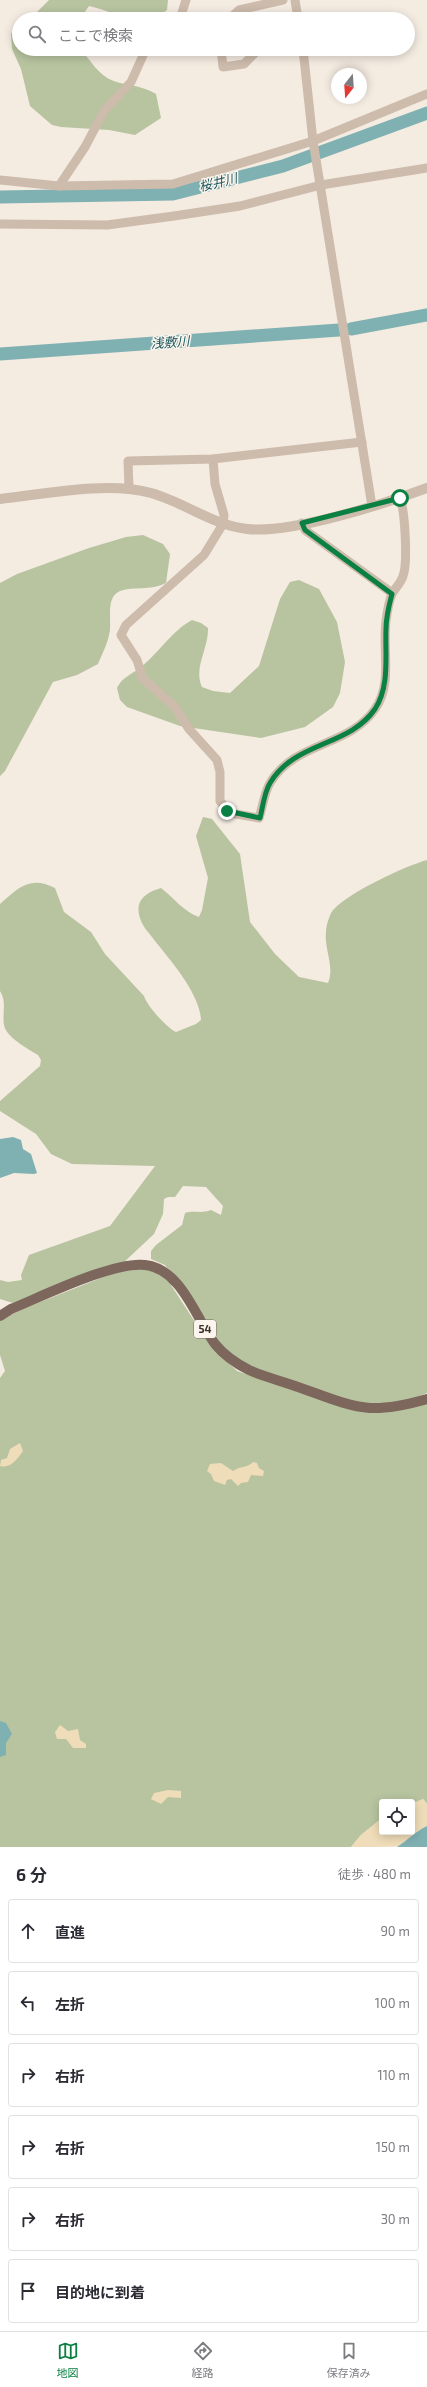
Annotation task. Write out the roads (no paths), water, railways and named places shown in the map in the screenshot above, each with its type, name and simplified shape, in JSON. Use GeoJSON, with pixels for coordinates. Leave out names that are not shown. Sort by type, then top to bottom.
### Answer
{"type":"FeatureCollection","features":[{"type":"Feature","properties":{"kind":"main road","name":"54"},"geometry":{"type":"LineString","coordinates":[[0,1316],[11,1309],[107,1270],[130,1264],[147,1265],[161,1270],[174,1281],[216,1345],[234,1361],[250,1370],[327,1398],[368,1408],[386,1408],[427,1399]]}},
{"type":"Feature","properties":{"kind":"street"},"geometry":{"type":"LineString","coordinates":[[182,12],[186,0]]}},
{"type":"Feature","properties":{"kind":"street"},"geometry":{"type":"LineString","coordinates":[[237,12],[239,10],[283,0]]}},
{"type":"Feature","properties":{"kind":"street"},"geometry":{"type":"LineString","coordinates":[[295,0],[297,12]]}},
{"type":"Feature","properties":{"kind":"street"},"geometry":{"type":"LineString","coordinates":[[59,186],[85,146],[104,111],[131,82],[143,56]]}},
{"type":"Feature","properties":{"kind":"street"},"geometry":{"type":"LineString","coordinates":[[222,56],[223,66],[244,64],[252,56]]}},
{"type":"Feature","properties":{"kind":"street"},"geometry":{"type":"LineString","coordinates":[[304,56],[313,141],[372,506]]}},
{"type":"Feature","properties":{"kind":"street"},"geometry":{"type":"LineString","coordinates":[[0,180],[59,186],[173,184],[313,141],[427,94]]}},
{"type":"Feature","properties":{"kind":"street"},"geometry":{"type":"LineString","coordinates":[[0,224],[107,225],[240,206],[321,185],[427,168]]}},
{"type":"Feature","properties":{"kind":"street"},"geometry":{"type":"LineString","coordinates":[[129,488],[128,461],[213,459],[362,442]]}},
{"type":"Feature","properties":{"kind":"street"},"geometry":{"type":"LineString","coordinates":[[213,459],[215,484],[224,515],[223,524],[204,555],[126,625],[121,635],[137,660],[143,679],[180,712],[189,729],[217,760],[220,772],[220,801],[230,813],[260,818],[270,784],[280,769],[304,751],[330,742],[354,728],[375,710],[385,689],[386,620],[392,594],[403,576],[404,571],[404,512],[400,498]]}},
{"type":"Feature","properties":{"kind":"street"},"geometry":{"type":"LineString","coordinates":[[0,499],[129,488],[173,501],[223,524],[248,529],[276,528],[302,523],[372,506],[427,488]]}},
{"type":"Feature","properties":{"kind":"street"},"geometry":{"type":"LineString","coordinates":[[302,523],[305,530],[392,594]]}},
{"type":"Feature","properties":{"kind":"water"},"geometry":{"type":"Polygon","coordinates":[[[13,1137],[21,1140],[23,1149],[31,1154],[37,1173],[14,1173],[0,1178],[0,1139],[13,1137]]]}},
{"type":"Feature","properties":{"kind":"water"},"geometry":{"type":"Polygon","coordinates":[[[0,1721],[6,1723],[12,1734],[6,1743],[6,1755],[0,1757],[0,1721]]]}},
{"type":"Feature","properties":{"kind":"water"},"geometry":{"type":"Polygon","coordinates":[[[427,1826],[427,1847],[397,1847],[413,1835],[415,1835],[419,1830],[427,1826]]]}},
{"type":"Feature","properties":{"kind":"waterway","name":"桜井川"},"geometry":{"type":"LineString","coordinates":[[0,197],[173,194],[283,166],[427,113]]}},
{"type":"Feature","properties":{"kind":"waterway","name":"浅敷川"},"geometry":{"type":"LineString","coordinates":[[351,329],[427,315]]}},
{"type":"Feature","properties":{"kind":"waterway","name":"浅敷川"},"geometry":{"type":"LineString","coordinates":[[0,354],[339,330]]}}]}
